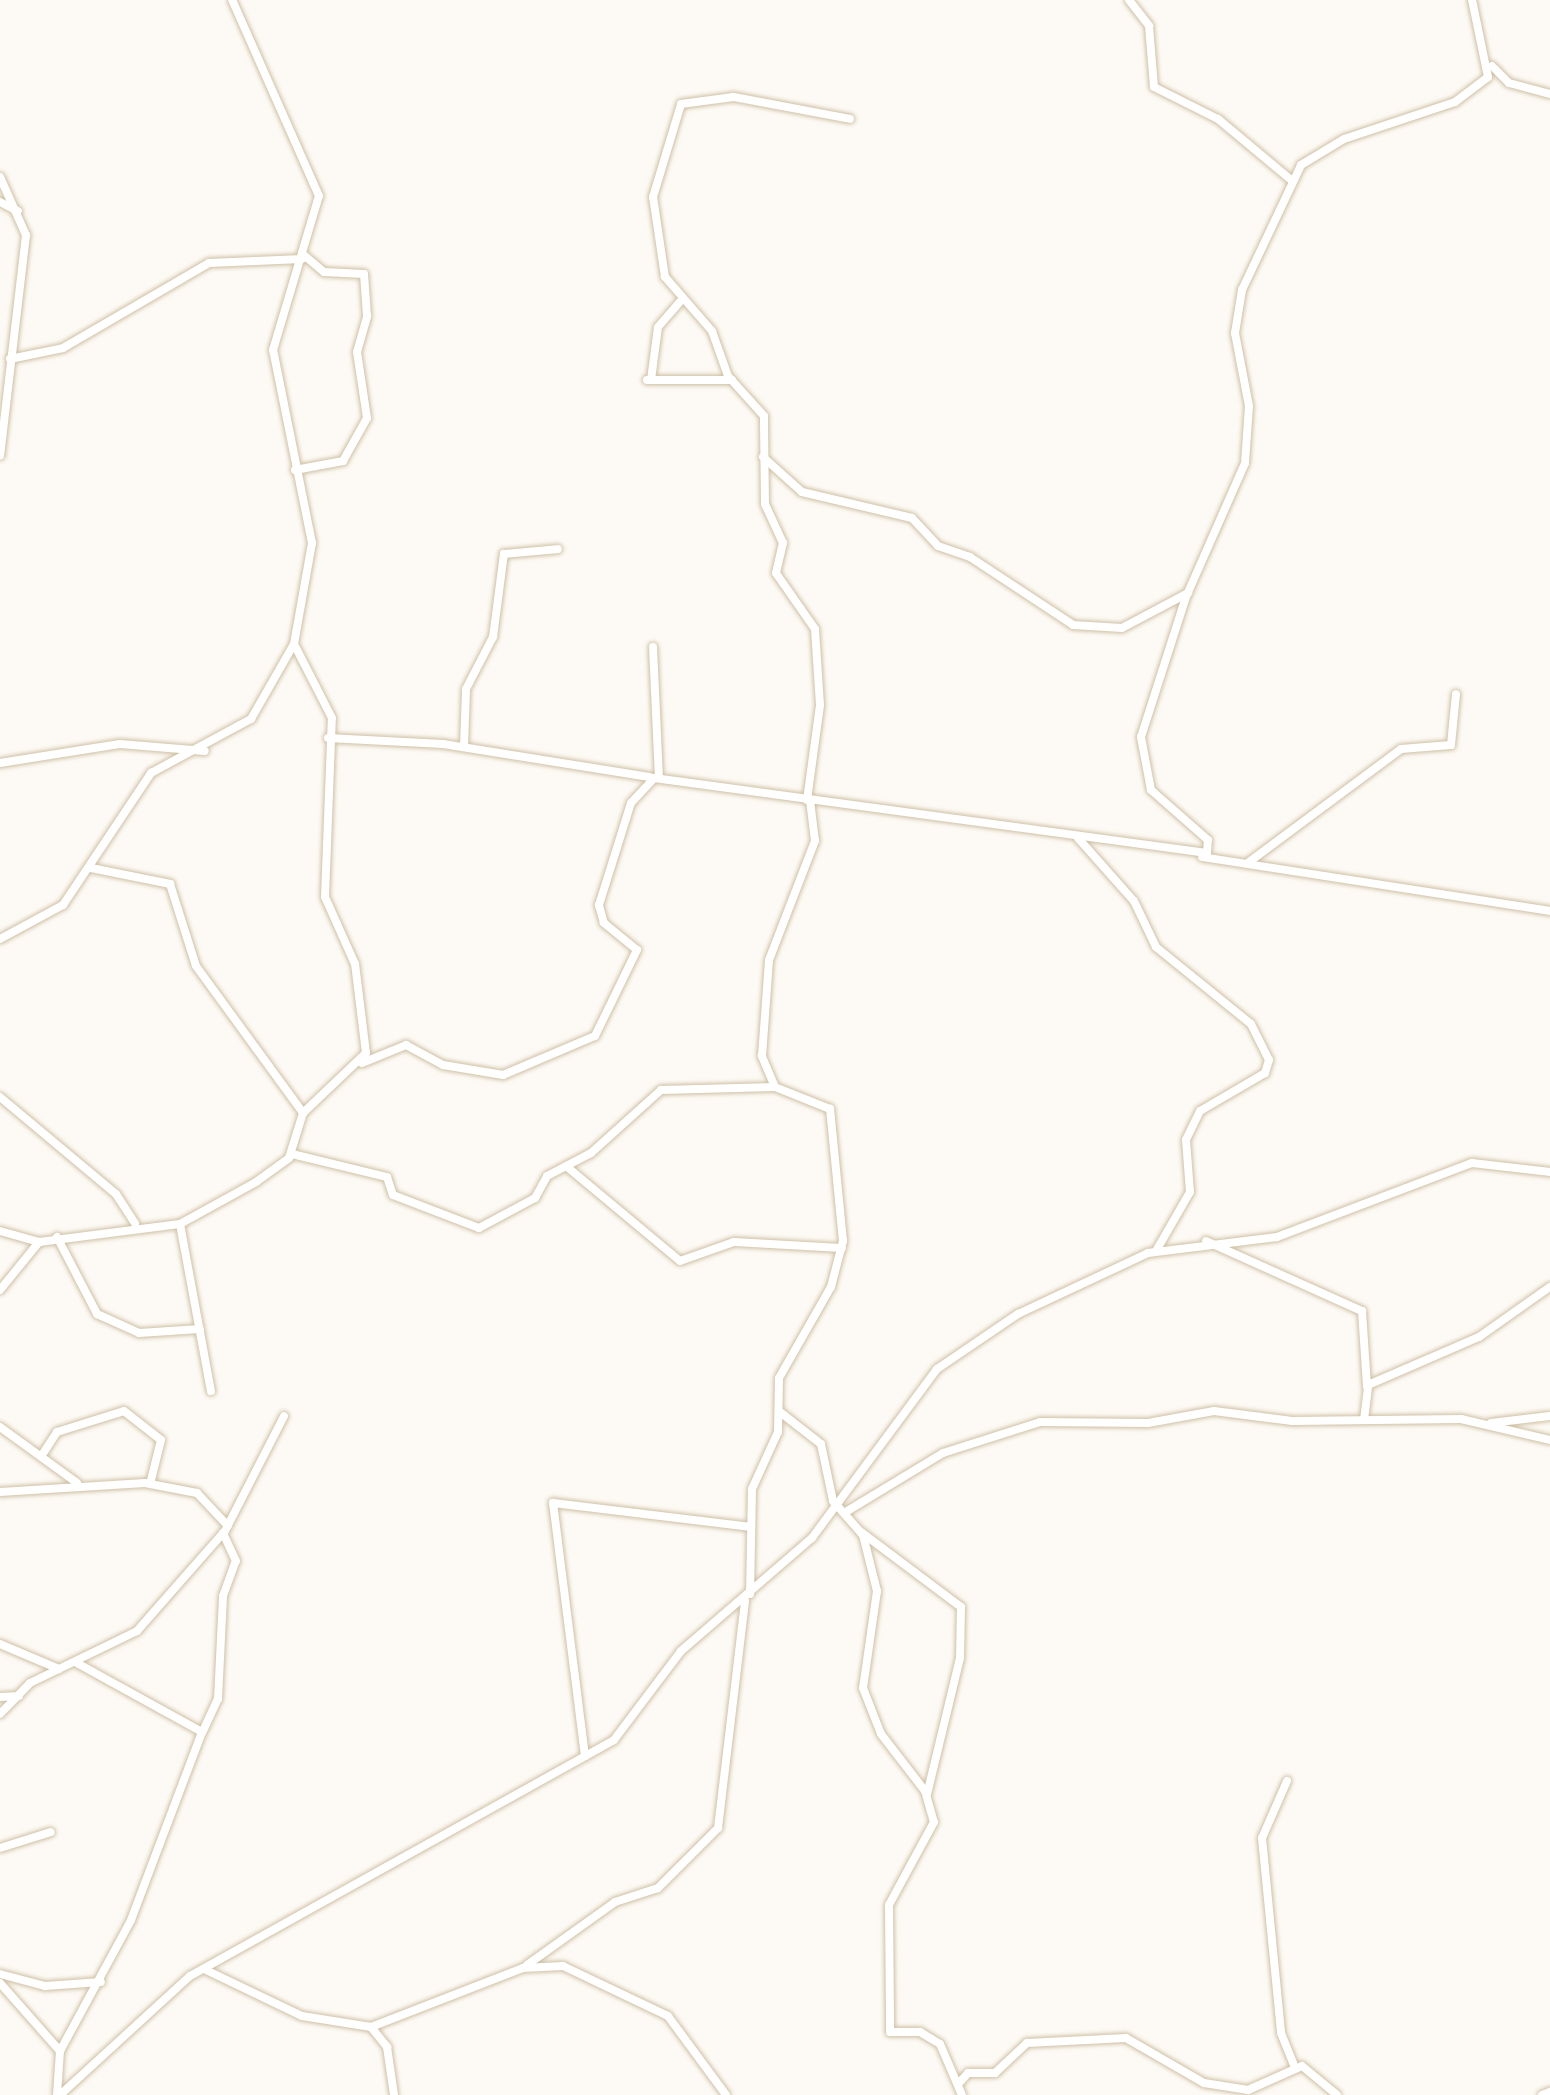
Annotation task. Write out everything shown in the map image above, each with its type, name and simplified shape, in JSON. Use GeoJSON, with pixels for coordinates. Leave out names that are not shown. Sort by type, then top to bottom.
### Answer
{"type":"FeatureCollection","features":[{"type":"Feature","properties":{"kind":"street"},"geometry":{"type":"LineString","coordinates":[[0,939],[57,910],[91,868],[151,773],[205,751],[257,712],[294,644],[312,550],[273,350],[319,206],[314,172],[232,0]]}},
{"type":"Feature","properties":{"kind":"street"},"geometry":{"type":"LineString","coordinates":[[1128,0],[1148,26],[1154,87],[1218,118],[1290,178]]}},
{"type":"Feature","properties":{"kind":"street"},"geometry":{"type":"LineString","coordinates":[[1472,0],[1492,66],[1509,82],[1550,94]]}},
{"type":"Feature","properties":{"kind":"street"},"geometry":{"type":"LineString","coordinates":[[1197,856],[1208,840],[1156,797],[1140,751],[1188,593],[1242,475],[1249,419],[1236,313],[1290,178],[1344,139],[1454,102],[1492,66]]}},
{"type":"Feature","properties":{"kind":"street"},"geometry":{"type":"LineString","coordinates":[[775,1087],[762,1056],[766,970],[815,841],[808,800],[820,704],[815,628],[776,573],[782,543],[766,511],[763,413],[732,380],[715,335],[662,272],[653,208],[674,109],[734,96],[850,120]]}},
{"type":"Feature","properties":{"kind":"street"},"geometry":{"type":"LineString","coordinates":[[0,177],[19,212],[26,237],[0,455]]}},
{"type":"Feature","properties":{"kind":"street"},"geometry":{"type":"LineString","coordinates":[[0,202],[19,212]]}},
{"type":"Feature","properties":{"kind":"street"},"geometry":{"type":"LineString","coordinates":[[10,359],[63,348],[209,262],[303,257],[324,272],[364,275],[357,352],[366,418],[343,461],[295,470]]}},
{"type":"Feature","properties":{"kind":"street"},"geometry":{"type":"LineString","coordinates":[[682,299],[658,327],[648,380],[732,380]]}},
{"type":"Feature","properties":{"kind":"street"},"geometry":{"type":"LineString","coordinates":[[762,456],[802,492],[912,518],[938,546],[970,557],[1073,625],[1124,627],[1188,593]]}},
{"type":"Feature","properties":{"kind":"street"},"geometry":{"type":"LineString","coordinates":[[464,747],[466,688],[494,638],[504,554],[558,548]]}},
{"type":"Feature","properties":{"kind":"street"},"geometry":{"type":"LineString","coordinates":[[294,644],[331,712],[328,738],[332,849],[324,891],[355,964],[362,1063]]}},
{"type":"Feature","properties":{"kind":"street"},"geometry":{"type":"LineString","coordinates":[[0,1290],[39,1242],[136,1224],[180,1224],[292,1154],[303,1113],[362,1063],[406,1044],[443,1064],[503,1076],[596,1036],[637,950],[604,924],[599,905],[631,803],[657,778],[653,647]]}},
{"type":"Feature","properties":{"kind":"street"},"geometry":{"type":"LineString","coordinates":[[1245,863],[1401,749],[1450,745],[1456,694]]}},
{"type":"Feature","properties":{"kind":"street"},"geometry":{"type":"LineString","coordinates":[[328,738],[464,747],[1550,910]]}},
{"type":"Feature","properties":{"kind":"street"},"geometry":{"type":"LineString","coordinates":[[0,764],[120,744],[205,751]]}},
{"type":"Feature","properties":{"kind":"street"},"geometry":{"type":"LineString","coordinates":[[1078,838],[1134,900],[1156,947],[1251,1024],[1269,1060],[1265,1073],[1210,1100],[1196,1118],[1186,1140],[1190,1192],[1156,1251]]}},
{"type":"Feature","properties":{"kind":"street"},"geometry":{"type":"LineString","coordinates":[[91,868],[170,884],[196,966],[303,1113]]}},
{"type":"Feature","properties":{"kind":"street"},"geometry":{"type":"LineString","coordinates":[[206,1970],[302,2016],[371,2027],[524,1968],[616,1902],[658,1888],[718,1828],[747,1599],[754,1480],[777,1436],[778,1378],[831,1287],[842,1248],[830,1109],[775,1087],[672,1086],[566,1166],[545,1177],[535,1198],[479,1228],[391,1194],[388,1177],[292,1154]]}},
{"type":"Feature","properties":{"kind":"street"},"geometry":{"type":"LineString","coordinates":[[0,1096],[116,1194],[136,1224]]}},
{"type":"Feature","properties":{"kind":"street"},"geometry":{"type":"LineString","coordinates":[[59,2095],[206,1970],[620,1734],[680,1652],[747,1599],[841,1510],[945,1361],[1030,1308],[1156,1251],[1206,1241],[1277,1236],[1472,1163],[1550,1172]]}},
{"type":"Feature","properties":{"kind":"street"},"geometry":{"type":"LineString","coordinates":[[566,1166],[680,1261],[734,1242],[842,1248]]}},
{"type":"Feature","properties":{"kind":"street"},"geometry":{"type":"LineString","coordinates":[[180,1224],[210,1392]]}},
{"type":"Feature","properties":{"kind":"street"},"geometry":{"type":"LineString","coordinates":[[0,1231],[39,1242]]}},
{"type":"Feature","properties":{"kind":"street"},"geometry":{"type":"LineString","coordinates":[[56,1236],[97,1314],[139,1334],[200,1328]]}},
{"type":"Feature","properties":{"kind":"street"},"geometry":{"type":"LineString","coordinates":[[1206,1241],[1362,1311],[1367,1388],[1364,1420]]}},
{"type":"Feature","properties":{"kind":"street"},"geometry":{"type":"LineString","coordinates":[[1367,1388],[1480,1337],[1550,1287]]}},
{"type":"Feature","properties":{"kind":"street"},"geometry":{"type":"LineString","coordinates":[[779,1409],[821,1444],[841,1510],[861,1532],[962,1609],[960,1658],[927,1794],[934,1831],[888,1910],[890,2032],[929,2036],[960,2082],[962,2095]]}},
{"type":"Feature","properties":{"kind":"street"},"geometry":{"type":"LineString","coordinates":[[44,1452],[57,1432],[124,1411],[161,1440],[150,1484]]}},
{"type":"Feature","properties":{"kind":"street"},"geometry":{"type":"LineString","coordinates":[[841,1510],[943,1452],[1040,1422],[1134,1424],[1214,1411],[1491,1423],[1550,1416]]}},
{"type":"Feature","properties":{"kind":"street"},"geometry":{"type":"LineString","coordinates":[[0,1714],[59,1668],[128,1639],[225,1529],[284,1416]]}},
{"type":"Feature","properties":{"kind":"street"},"geometry":{"type":"LineString","coordinates":[[1491,1423],[1518,1439],[1550,1440]]}},
{"type":"Feature","properties":{"kind":"street"},"geometry":{"type":"LineString","coordinates":[[0,1427],[44,1452],[77,1483]]}},
{"type":"Feature","properties":{"kind":"street"},"geometry":{"type":"LineString","coordinates":[[0,1492],[77,1483],[150,1484],[197,1494],[225,1529],[236,1561],[223,1596],[218,1699],[202,1733],[175,1820],[101,1982],[60,2051],[59,2095]]}},
{"type":"Feature","properties":{"kind":"street"},"geometry":{"type":"LineString","coordinates":[[585,1756],[553,1502],[750,1527]]}},
{"type":"Feature","properties":{"kind":"street"},"geometry":{"type":"LineString","coordinates":[[861,1532],[878,1592],[863,1688],[876,1726],[927,1794]]}},
{"type":"Feature","properties":{"kind":"street"},"geometry":{"type":"LineString","coordinates":[[0,1644],[59,1668]]}},
{"type":"Feature","properties":{"kind":"street"},"geometry":{"type":"LineString","coordinates":[[75,1662],[202,1733]]}},
{"type":"Feature","properties":{"kind":"street"},"geometry":{"type":"LineString","coordinates":[[0,1698],[19,1696]]}},
{"type":"Feature","properties":{"kind":"street"},"geometry":{"type":"LineString","coordinates":[[1287,1781],[1262,1838],[1282,2039],[1294,2068]]}},
{"type":"Feature","properties":{"kind":"street"},"geometry":{"type":"LineString","coordinates":[[0,1848],[51,1832]]}},
{"type":"Feature","properties":{"kind":"street"},"geometry":{"type":"LineString","coordinates":[[524,1968],[563,1966],[668,2016],[726,2095]]}},
{"type":"Feature","properties":{"kind":"street"},"geometry":{"type":"LineString","coordinates":[[0,1974],[50,1987],[101,1982]]}},
{"type":"Feature","properties":{"kind":"street"},"geometry":{"type":"LineString","coordinates":[[0,1984],[60,2051]]}},
{"type":"Feature","properties":{"kind":"street"},"geometry":{"type":"LineString","coordinates":[[371,2027],[386,2048],[394,2095]]}},
{"type":"Feature","properties":{"kind":"street"},"geometry":{"type":"LineString","coordinates":[[960,2082],[968,2073],[994,2074],[1027,2043],[1117,2038],[1143,2044],[1175,2073],[1235,2090],[1294,2068],[1313,2070],[1337,2095]]}},
{"type":"Feature","properties":{"kind":"street"},"geometry":{"type":"LineString","coordinates":[[1542,2095],[1550,2092]]}}]}
